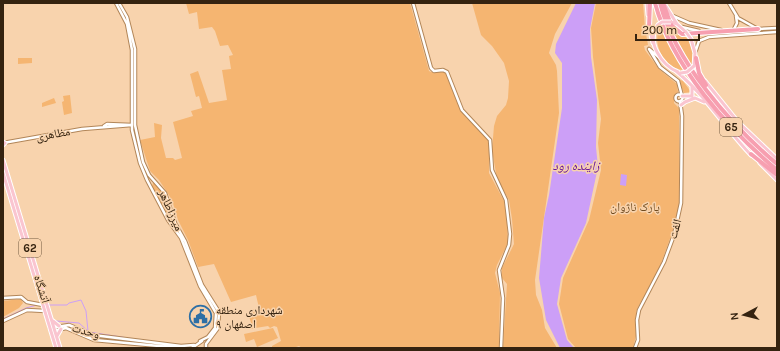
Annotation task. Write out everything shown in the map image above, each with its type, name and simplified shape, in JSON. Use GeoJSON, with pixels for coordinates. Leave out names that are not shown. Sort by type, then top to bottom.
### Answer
{"type":"FeatureCollection","features":[{"type":"Feature","properties":{"kind":"highway"},"geometry":{"type":"LineString","coordinates":[[649,27],[650,3]]}},
{"type":"Feature","properties":{"kind":"highway","name":"65"},"geometry":{"type":"LineString","coordinates":[[655,3],[676,54],[697,84],[741,138],[777,170]]}},
{"type":"Feature","properties":{"kind":"highway","name":"65"},"geometry":{"type":"LineString","coordinates":[[660,3],[662,20],[688,65],[730,119],[777,164]]}},
{"type":"Feature","properties":{"kind":"highway"},"geometry":{"type":"LineString","coordinates":[[664,3],[671,25],[682,34],[758,29]]}},
{"type":"Feature","properties":{"kind":"highway"},"geometry":{"type":"LineString","coordinates":[[696,56],[699,73],[744,134]]}},
{"type":"Feature","properties":{"kind":"highway"},"geometry":{"type":"LineString","coordinates":[[751,154],[777,175]]}},
{"type":"Feature","properties":{"kind":"main road","name":"میرزاطاهر"},"geometry":{"type":"LineString","coordinates":[[118,3],[125,17],[135,55],[133,134],[140,163],[166,216],[181,238],[200,286],[216,313],[215,328],[208,337],[194,345]]}},
{"type":"Feature","properties":{"kind":"main road"},"geometry":{"type":"LineString","coordinates":[[413,3],[431,68],[434,71],[443,70],[447,72],[462,110],[490,140],[492,170],[506,200],[510,234],[509,245],[499,270],[503,298],[501,348]]}},
{"type":"Feature","properties":{"kind":"main road"},"geometry":{"type":"LineString","coordinates":[[647,3],[649,27],[656,49],[662,60]]}},
{"type":"Feature","properties":{"kind":"main road"},"geometry":{"type":"LineString","coordinates":[[664,3],[672,16],[691,39],[696,56]]}},
{"type":"Feature","properties":{"kind":"main road"},"geometry":{"type":"LineString","coordinates":[[729,3],[735,13],[742,20],[758,29]]}},
{"type":"Feature","properties":{"kind":"main road"},"geometry":{"type":"LineString","coordinates":[[734,30],[737,23],[735,13]]}},
{"type":"Feature","properties":{"kind":"main road"},"geometry":{"type":"LineString","coordinates":[[672,16],[689,23],[722,30]]}},
{"type":"Feature","properties":{"kind":"main road","name":"میرزاطاهر"},"geometry":{"type":"LineString","coordinates":[[125,17],[133,55],[132,120],[142,162],[147,173],[165,193],[175,223],[185,241],[202,285],[219,312],[218,328],[206,344]]}},
{"type":"Feature","properties":{"kind":"main road"},"geometry":{"type":"LineString","coordinates":[[737,23],[741,24],[742,20]]}},
{"type":"Feature","properties":{"kind":"main road"},"geometry":{"type":"LineString","coordinates":[[656,49],[653,37],[658,25],[662,22],[671,22],[697,31],[777,28]]}},
{"type":"Feature","properties":{"kind":"main road"},"geometry":{"type":"LineString","coordinates":[[676,72],[687,72],[694,66],[699,41],[709,36],[777,32]]}},
{"type":"Feature","properties":{"kind":"main road"},"geometry":{"type":"LineString","coordinates":[[681,103],[683,99],[678,82],[660,67],[649,49],[651,49],[691,86],[730,132],[777,180]]}},
{"type":"Feature","properties":{"kind":"main road"},"geometry":{"type":"LineString","coordinates":[[699,73],[738,122],[777,159]]}},
{"type":"Feature","properties":{"kind":"main road"},"geometry":{"type":"LineString","coordinates":[[681,103],[676,97],[679,95],[692,96],[693,93],[691,86]]}},
{"type":"Feature","properties":{"kind":"main road"},"geometry":{"type":"LineString","coordinates":[[681,103],[696,98],[706,103]]}},
{"type":"Feature","properties":{"kind":"main road","name":"الفت"},"geometry":{"type":"LineString","coordinates":[[635,348],[638,340],[637,320],[639,310],[664,262],[674,235],[681,203],[681,103]]}},
{"type":"Feature","properties":{"kind":"main road"},"geometry":{"type":"LineString","coordinates":[[132,120],[126,125],[133,134]]}},
{"type":"Feature","properties":{"kind":"main road","name":"مظاهری"},"geometry":{"type":"LineString","coordinates":[[4,143],[104,126],[134,125]]}},
{"type":"Feature","properties":{"kind":"main road","name":"آتشگاه"},"geometry":{"type":"LineString","coordinates":[[3,160],[60,348]]}},
{"type":"Feature","properties":{"kind":"main road","name":"آتشگاه"},"geometry":{"type":"LineString","coordinates":[[3,173],[56,348]]}},
{"type":"Feature","properties":{"kind":"main road"},"geometry":{"type":"LineString","coordinates":[[150,186],[154,180]]}},
{"type":"Feature","properties":{"kind":"main road"},"geometry":{"type":"LineString","coordinates":[[166,216],[173,214]]}},
{"type":"Feature","properties":{"kind":"main road"},"geometry":{"type":"LineString","coordinates":[[4,298],[21,297],[27,302],[43,305]]}},
{"type":"Feature","properties":{"kind":"main road"},"geometry":{"type":"LineString","coordinates":[[3,321],[27,310],[45,311]]}},
{"type":"Feature","properties":{"kind":"main road"},"geometry":{"type":"LineString","coordinates":[[52,320],[60,327],[57,336]]}},
{"type":"Feature","properties":{"kind":"main road","name":"وحدت"},"geometry":{"type":"LineString","coordinates":[[50,329],[73,326],[93,335],[181,346],[194,345]]}},
{"type":"Feature","properties":{"kind":"main road","name":"وحدت"},"geometry":{"type":"LineString","coordinates":[[60,327],[70,329],[91,340],[181,348]]}},
{"type":"Feature","properties":{"kind":"main road"},"geometry":{"type":"LineString","coordinates":[[113,337],[115,339],[113,342]]}},
{"type":"Feature","properties":{"kind":"main road"},"geometry":{"type":"LineString","coordinates":[[120,342],[119,339],[121,338]]}},
{"type":"Feature","properties":{"kind":"main road"},"geometry":{"type":"LineString","coordinates":[[200,341],[204,341],[206,348]]}},
{"type":"Feature","properties":{"kind":"green space"},"geometry":{"type":"Polygon","coordinates":[[[186,3],[410,3],[429,71],[446,73],[461,111],[489,140],[489,173],[504,201],[507,221],[508,243],[497,265],[495,273],[500,293],[499,348],[302,348],[299,346],[293,348],[272,348],[272,346],[281,341],[277,327],[274,326],[270,328],[268,326],[250,329],[249,327],[252,326],[248,313],[259,308],[256,295],[231,302],[214,264],[198,267],[188,240],[178,220],[172,200],[159,180],[150,171],[140,140],[155,137],[154,123],[162,125],[161,138],[166,158],[173,158],[175,160],[182,158],[173,122],[193,116],[191,111],[202,108],[199,96],[196,97],[190,74],[198,71],[209,103],[227,100],[222,70],[231,69],[229,56],[233,55],[228,45],[220,46],[215,31],[212,27],[199,29],[197,12],[189,14],[186,3]]]}},
{"type":"Feature","properties":{"kind":"green space"},"geometry":{"type":"Polygon","coordinates":[[[472,3],[572,3],[555,34],[549,53],[556,65],[557,71],[559,113],[535,280],[536,295],[542,310],[545,328],[557,348],[503,348],[507,284],[502,278],[502,268],[514,244],[509,200],[497,179],[492,150],[494,126],[497,116],[506,105],[509,81],[504,63],[492,46],[481,35],[472,3]]]}},
{"type":"Feature","properties":{"kind":"green space","name":"پارک ناژوان"},"geometry":{"type":"Polygon","coordinates":[[[596,3],[643,3],[648,45],[644,46],[645,50],[659,69],[677,84],[678,92],[674,99],[674,103],[679,108],[679,205],[675,225],[659,269],[637,309],[635,321],[636,336],[633,348],[576,348],[568,339],[559,304],[563,278],[589,220],[601,170],[598,143],[601,119],[591,28],[596,3]]]}},
{"type":"Feature","properties":{"kind":"green space"},"geometry":{"type":"Polygon","coordinates":[[[660,27],[684,70],[677,69],[671,65],[662,54],[657,41],[660,27]]]}},
{"type":"Feature","properties":{"kind":"green space"},"geometry":{"type":"Polygon","coordinates":[[[671,29],[687,38],[692,49],[692,66],[671,29]]]}},
{"type":"Feature","properties":{"kind":"green space"},"geometry":{"type":"Polygon","coordinates":[[[18,58],[32,58],[32,63],[18,64],[18,58]]]}},
{"type":"Feature","properties":{"kind":"green space"},"geometry":{"type":"Polygon","coordinates":[[[678,79],[683,81],[691,92],[684,93],[678,79]]]}},
{"type":"Feature","properties":{"kind":"green space"},"geometry":{"type":"Polygon","coordinates":[[[70,95],[72,113],[64,115],[62,102],[64,101],[63,96],[70,95]]]}},
{"type":"Feature","properties":{"kind":"green space"},"geometry":{"type":"Polygon","coordinates":[[[54,98],[56,103],[42,107],[42,103],[54,98]]]}},
{"type":"Feature","properties":{"kind":"green space"},"geometry":{"type":"Polygon","coordinates":[[[153,183],[158,186],[166,197],[170,214],[167,214],[152,186],[153,183]]]}},
{"type":"Feature","properties":{"kind":"green space"},"geometry":{"type":"Polygon","coordinates":[[[21,299],[23,303],[19,308],[3,317],[3,301],[21,299]]]}},
{"type":"Feature","properties":{"kind":"green space"},"geometry":{"type":"Polygon","coordinates":[[[273,328],[278,338],[257,347],[254,339],[246,342],[244,334],[273,328]]]}},
{"type":"Feature","properties":{"kind":"water","name":"زاینده رود"},"geometry":{"type":"Polygon","coordinates":[[[576,3],[595,3],[590,29],[591,57],[597,100],[596,147],[598,167],[586,223],[561,278],[557,304],[567,340],[574,348],[560,348],[546,320],[539,278],[544,218],[549,195],[562,108],[562,63],[555,53],[556,44],[576,3]]]}},
{"type":"Feature","properties":{"kind":"water"},"geometry":{"type":"Polygon","coordinates":[[[621,174],[627,175],[626,186],[620,185],[621,174]]]}},
{"type":"Feature","properties":{"kind":"waterway"},"geometry":{"type":"LineString","coordinates":[[48,305],[67,305],[69,303],[81,300],[86,311],[88,331]]}},
{"type":"Feature","properties":{"kind":"waterway"},"geometry":{"type":"LineString","coordinates":[[3,319],[26,308],[37,305]]}},
{"type":"Feature","properties":{"kind":"waterway"},"geometry":{"type":"LineString","coordinates":[[56,321],[79,323],[89,332],[147,341]]}},
{"type":"Feature","properties":{"kind":"place","name":"شهرداری منطقه ۹ اصفهان"},"geometry":{"type":"Point","coordinates":[201,317]}}]}
